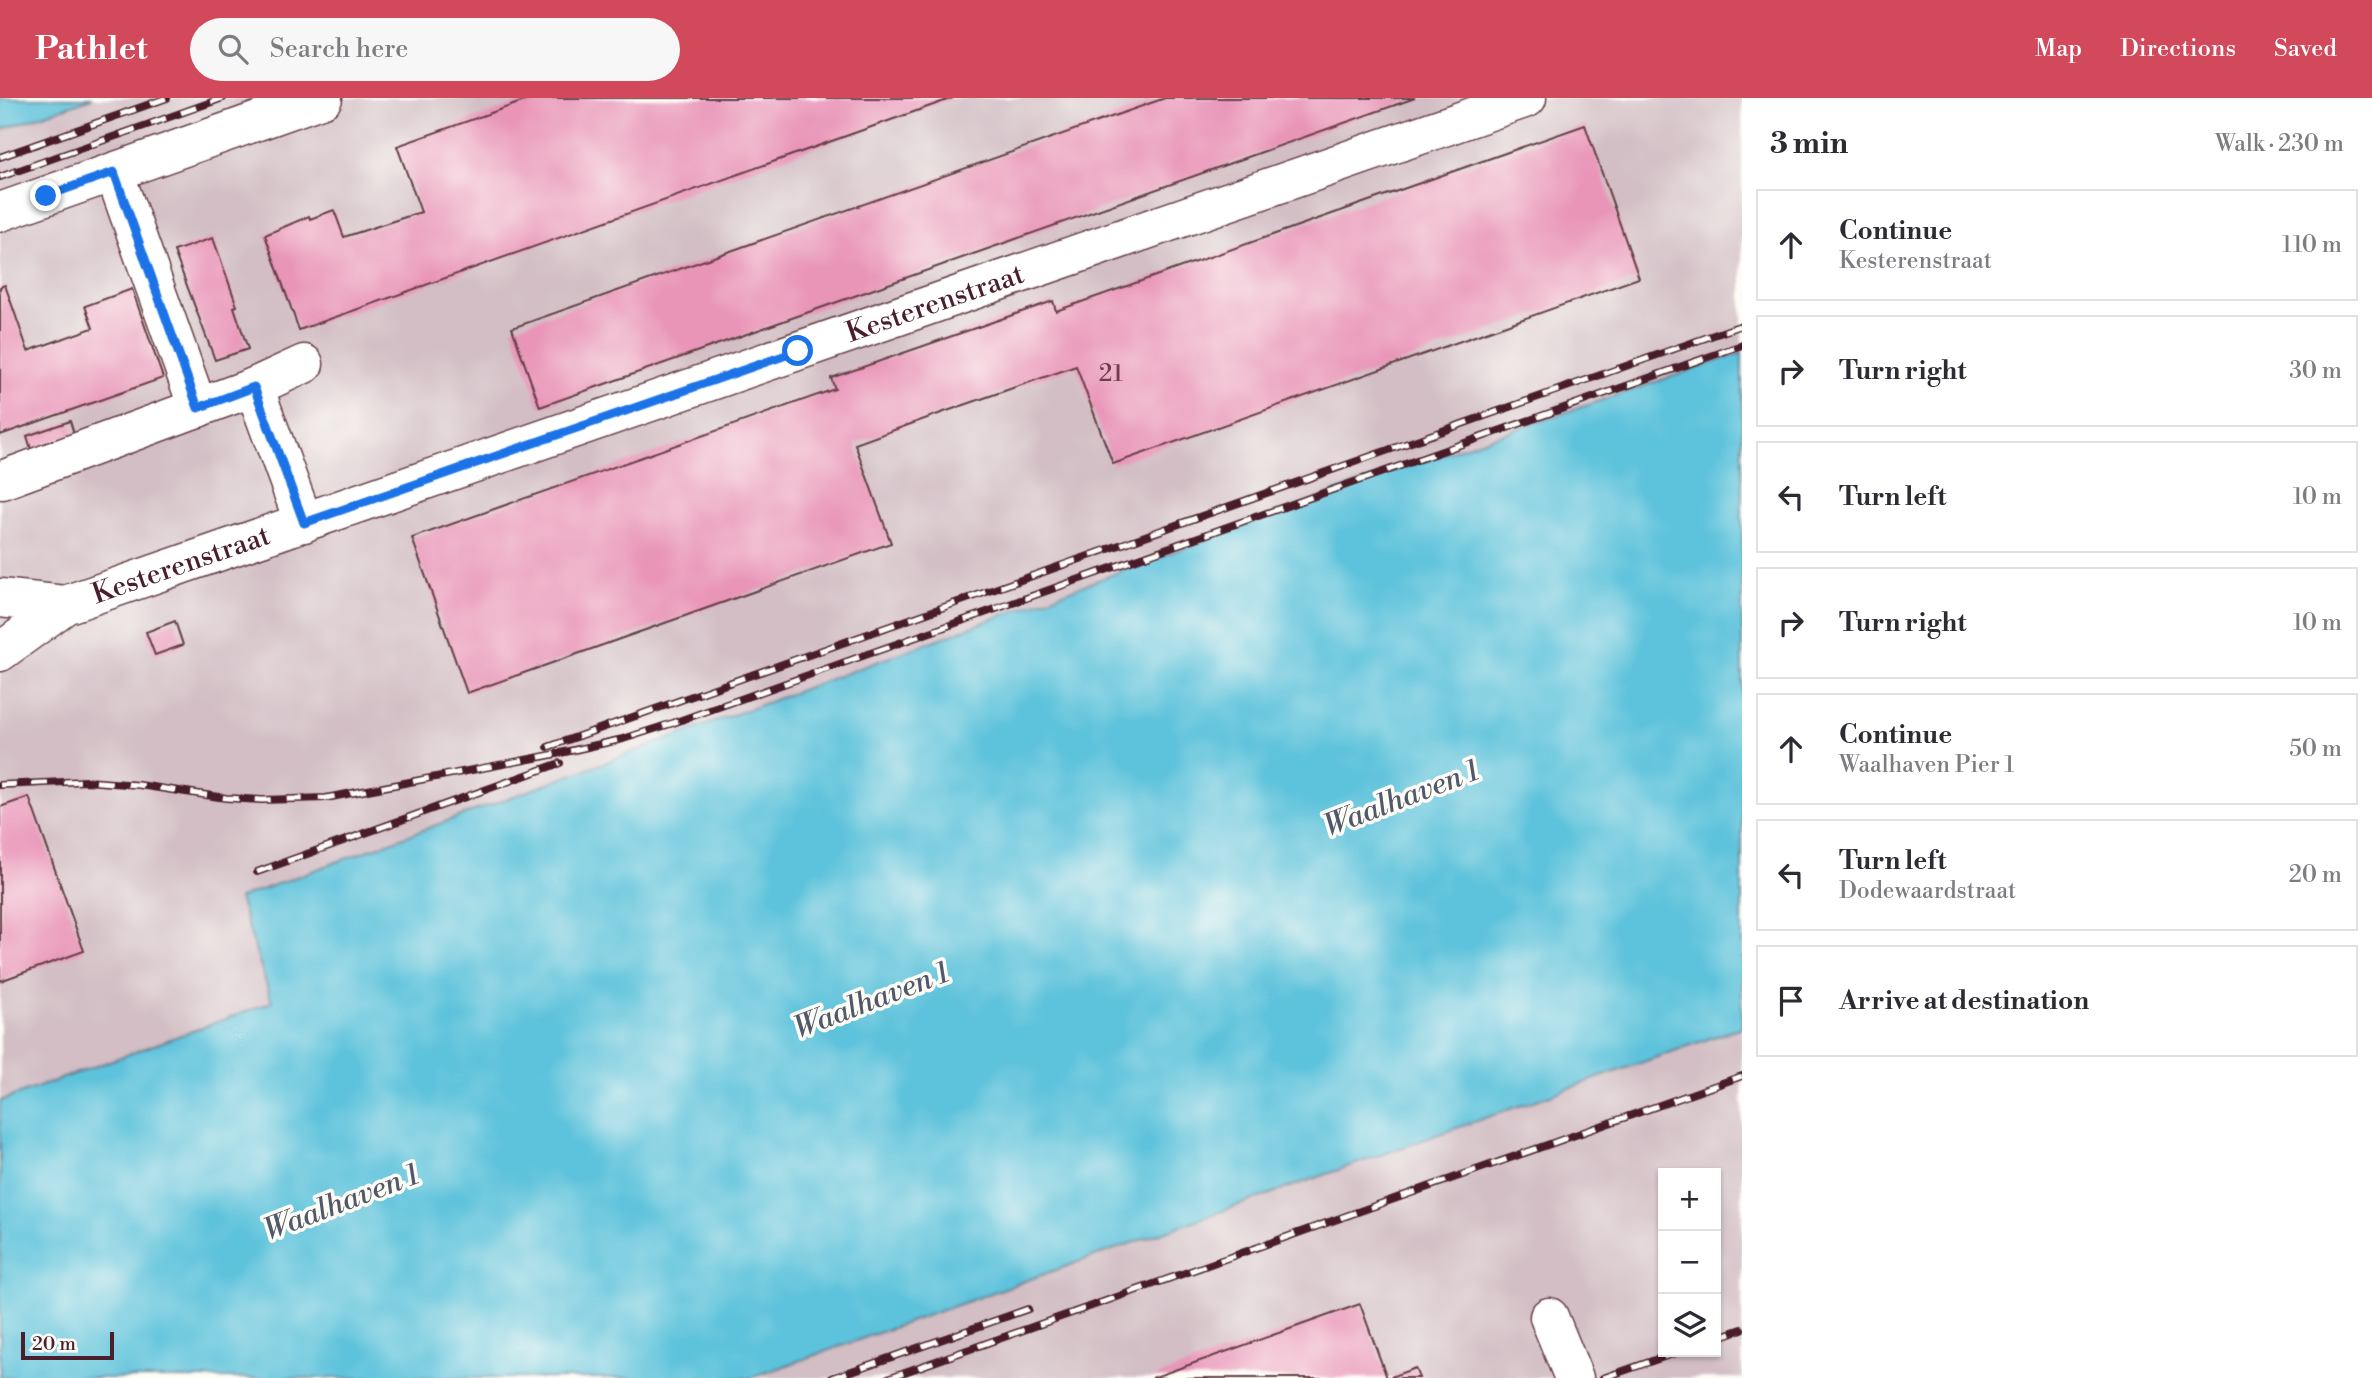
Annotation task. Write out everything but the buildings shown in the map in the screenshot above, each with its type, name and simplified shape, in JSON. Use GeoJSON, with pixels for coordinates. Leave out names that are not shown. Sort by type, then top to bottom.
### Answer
{"type":"FeatureCollection","features":[{"type":"Feature","properties":{"kind":"street"},"geometry":{"type":"LineString","coordinates":[[0,212],[323,98]]}},
{"type":"Feature","properties":{"kind":"street","name":"Kesterenstraat"},"geometry":{"type":"LineString","coordinates":[[0,652],[65,605],[1527,98]]}},
{"type":"Feature","properties":{"kind":"street"},"geometry":{"type":"LineString","coordinates":[[114,172],[198,408]]}},
{"type":"Feature","properties":{"kind":"street"},"geometry":{"type":"LineString","coordinates":[[2,480],[254,387],[304,364]]}},
{"type":"Feature","properties":{"kind":"street"},"geometry":{"type":"LineString","coordinates":[[254,387],[304,523]]}},
{"type":"Feature","properties":{"kind":"street","name":"Kesterenstraat"},"geometry":{"type":"LineString","coordinates":[[0,598],[65,605]]}},
{"type":"Feature","properties":{"kind":"street"},"geometry":{"type":"LineString","coordinates":[[1549,1317],[1574,1378]]}},
{"type":"Feature","properties":{"kind":"shaded area"},"geometry":{"type":"Polygon","coordinates":[[[0,98],[1742,98],[1742,416],[324,1025],[0,1144],[0,98]]]}},
{"type":"Feature","properties":{"kind":"shaded area"},"geometry":{"type":"Polygon","coordinates":[[[1742,995],[1742,1378],[655,1378],[1742,995]]]}},
{"type":"Feature","properties":{"kind":"water"},"geometry":{"type":"Polygon","coordinates":[[[0,98],[92,98],[0,130],[0,98]]]}},
{"type":"Feature","properties":{"kind":"water","name":"Waalhaven 1"},"geometry":{"type":"Polygon","coordinates":[[[1742,353],[1742,1027],[751,1378],[0,1378],[0,1101],[272,1002],[239,898],[1392,471],[1742,353]]]}},
{"type":"Feature","properties":{"kind":"railway"},"geometry":{"type":"LineString","coordinates":[[0,157],[167,98]]}},
{"type":"Feature","properties":{"kind":"railway"},"geometry":{"type":"LineString","coordinates":[[0,177],[223,98]]}},
{"type":"Feature","properties":{"kind":"railway"},"geometry":{"type":"LineString","coordinates":[[548,747],[1742,325]]}},
{"type":"Feature","properties":{"kind":"railway"},"geometry":{"type":"LineString","coordinates":[[0,785],[86,781],[139,785],[226,798],[326,798],[623,739],[1742,345]]}},
{"type":"Feature","properties":{"kind":"railway"},"geometry":{"type":"LineString","coordinates":[[257,872],[560,763]]}},
{"type":"Feature","properties":{"kind":"railway"},"geometry":{"type":"LineString","coordinates":[[888,1378],[1742,1076]]}},
{"type":"Feature","properties":{"kind":"railway"},"geometry":{"type":"LineString","coordinates":[[832,1378],[1028,1309]]}},
{"type":"Feature","properties":{"kind":"railway"},"geometry":{"type":"LineString","coordinates":[[1721,1336],[1742,1329]]}},
{"type":"Feature","properties":{"kind":"railway"},"geometry":{"type":"LineString","coordinates":[[1603,1378],[1664,1357]]}},
{"type":"Feature","properties":{"kind":"route"},"geometry":{"type":"LineString","coordinates":[[46,196],[114,172],[198,408],[254,387],[304,523],[798,351]]}}]}
